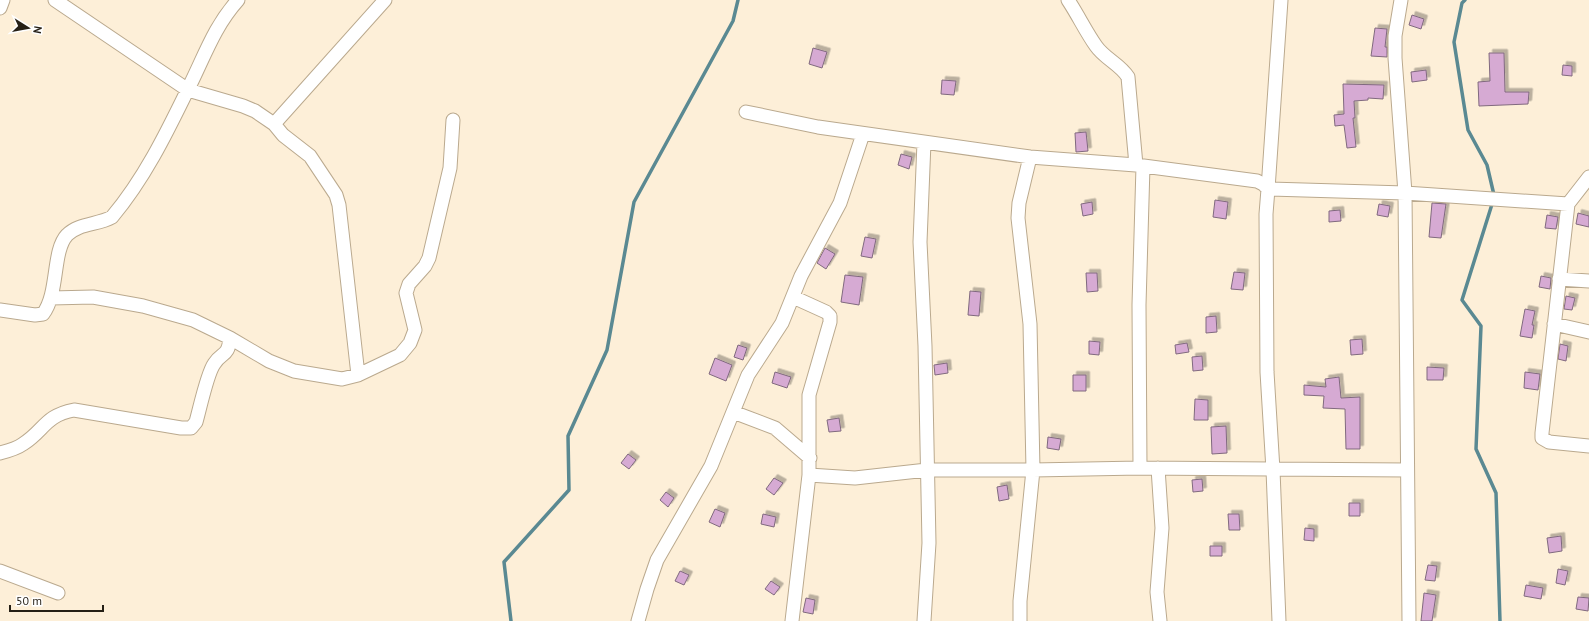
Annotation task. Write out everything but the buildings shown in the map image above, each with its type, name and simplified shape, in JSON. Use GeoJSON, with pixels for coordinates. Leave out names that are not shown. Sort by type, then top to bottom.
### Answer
{"type":"FeatureCollection","features":[{"type":"Feature","properties":{"kind":"street"},"geometry":{"type":"LineString","coordinates":[[0,8],[3,0]]}},
{"type":"Feature","properties":{"kind":"street"},"geometry":{"type":"LineString","coordinates":[[0,310],[35,315],[43,314],[51,298],[61,245],[67,236],[80,227],[106,220],[119,208],[143,176],[188,90],[212,35],[224,16],[238,0]]}},
{"type":"Feature","properties":{"kind":"street"},"geometry":{"type":"LineString","coordinates":[[274,124],[385,0]]}},
{"type":"Feature","properties":{"kind":"street"},"geometry":{"type":"LineString","coordinates":[[1068,0],[1096,46],[1104,55],[1124,70],[1128,77],[1139,165],[1140,468]]}},
{"type":"Feature","properties":{"kind":"street"},"geometry":{"type":"LineString","coordinates":[[1279,621],[1273,470],[1267,372],[1266,214],[1280,0]]}},
{"type":"Feature","properties":{"kind":"street"},"geometry":{"type":"LineString","coordinates":[[1401,0],[1395,36],[1395,58],[1405,193],[1407,470],[1410,571],[1409,621]]}},
{"type":"Feature","properties":{"kind":"street"},"geometry":{"type":"LineString","coordinates":[[62,2],[188,90],[256,111],[274,124],[283,135],[310,156],[336,195],[339,205],[358,375]]}},
{"type":"Feature","properties":{"kind":"street"},"geometry":{"type":"LineString","coordinates":[[746,112],[818,127],[1030,157],[1139,165],[1257,181],[1268,189],[1405,193],[1568,204]]}},
{"type":"Feature","properties":{"kind":"street"},"geometry":{"type":"LineString","coordinates":[[51,298],[93,297],[143,306],[193,320],[230,338],[269,361],[294,371],[342,379],[358,375],[400,354],[410,343],[415,330],[406,294],[409,284],[425,266],[429,258],[450,168],[452,120]]}},
{"type":"Feature","properties":{"kind":"street"},"geometry":{"type":"LineString","coordinates":[[638,621],[647,588],[658,560],[710,466],[748,375],[782,323],[801,276],[840,203],[863,134]]}},
{"type":"Feature","properties":{"kind":"street"},"geometry":{"type":"LineString","coordinates":[[924,142],[920,242],[925,338],[929,543],[924,621]]}},
{"type":"Feature","properties":{"kind":"street"},"geometry":{"type":"LineString","coordinates":[[1020,621],[1020,601],[1033,470],[1030,324],[1018,218],[1019,203],[1030,157]]}},
{"type":"Feature","properties":{"kind":"street"},"geometry":{"type":"LineString","coordinates":[[1589,176],[1568,204],[1542,438],[1549,442],[1589,446]]}},
{"type":"Feature","properties":{"kind":"street"},"geometry":{"type":"LineString","coordinates":[[1559,280],[1589,281]]}},
{"type":"Feature","properties":{"kind":"street"},"geometry":{"type":"LineString","coordinates":[[792,621],[809,475],[810,396],[830,322],[830,316],[826,312],[793,297]]}},
{"type":"Feature","properties":{"kind":"street"},"geometry":{"type":"LineString","coordinates":[[1554,324],[1589,332]]}},
{"type":"Feature","properties":{"kind":"street"},"geometry":{"type":"LineString","coordinates":[[0,453],[24,444],[47,421],[60,413],[74,410],[181,428],[191,428],[196,422],[213,364],[226,353],[229,348],[230,338]]}},
{"type":"Feature","properties":{"kind":"street"},"geometry":{"type":"LineString","coordinates":[[732,412],[774,428],[810,458]]}},
{"type":"Feature","properties":{"kind":"street"},"geometry":{"type":"LineString","coordinates":[[809,475],[855,478],[927,470],[1140,468],[1407,470]]}},
{"type":"Feature","properties":{"kind":"street"},"geometry":{"type":"LineString","coordinates":[[1158,468],[1162,528],[1157,592],[1160,621]]}},
{"type":"Feature","properties":{"kind":"street"},"geometry":{"type":"LineString","coordinates":[[0,571],[58,594]]}},
{"type":"Feature","properties":{"kind":"waterway"},"geometry":{"type":"LineString","coordinates":[[511,621],[504,562],[569,490],[568,436],[607,350],[634,202],[733,21],[738,0]]}},
{"type":"Feature","properties":{"kind":"waterway"},"geometry":{"type":"LineString","coordinates":[[1465,0],[1462,3],[1454,42],[1468,130],[1487,165],[1494,195]]}},
{"type":"Feature","properties":{"kind":"waterway"},"geometry":{"type":"LineString","coordinates":[[1493,201],[1462,300],[1481,326],[1476,449],[1496,493],[1500,621]]}}]}
